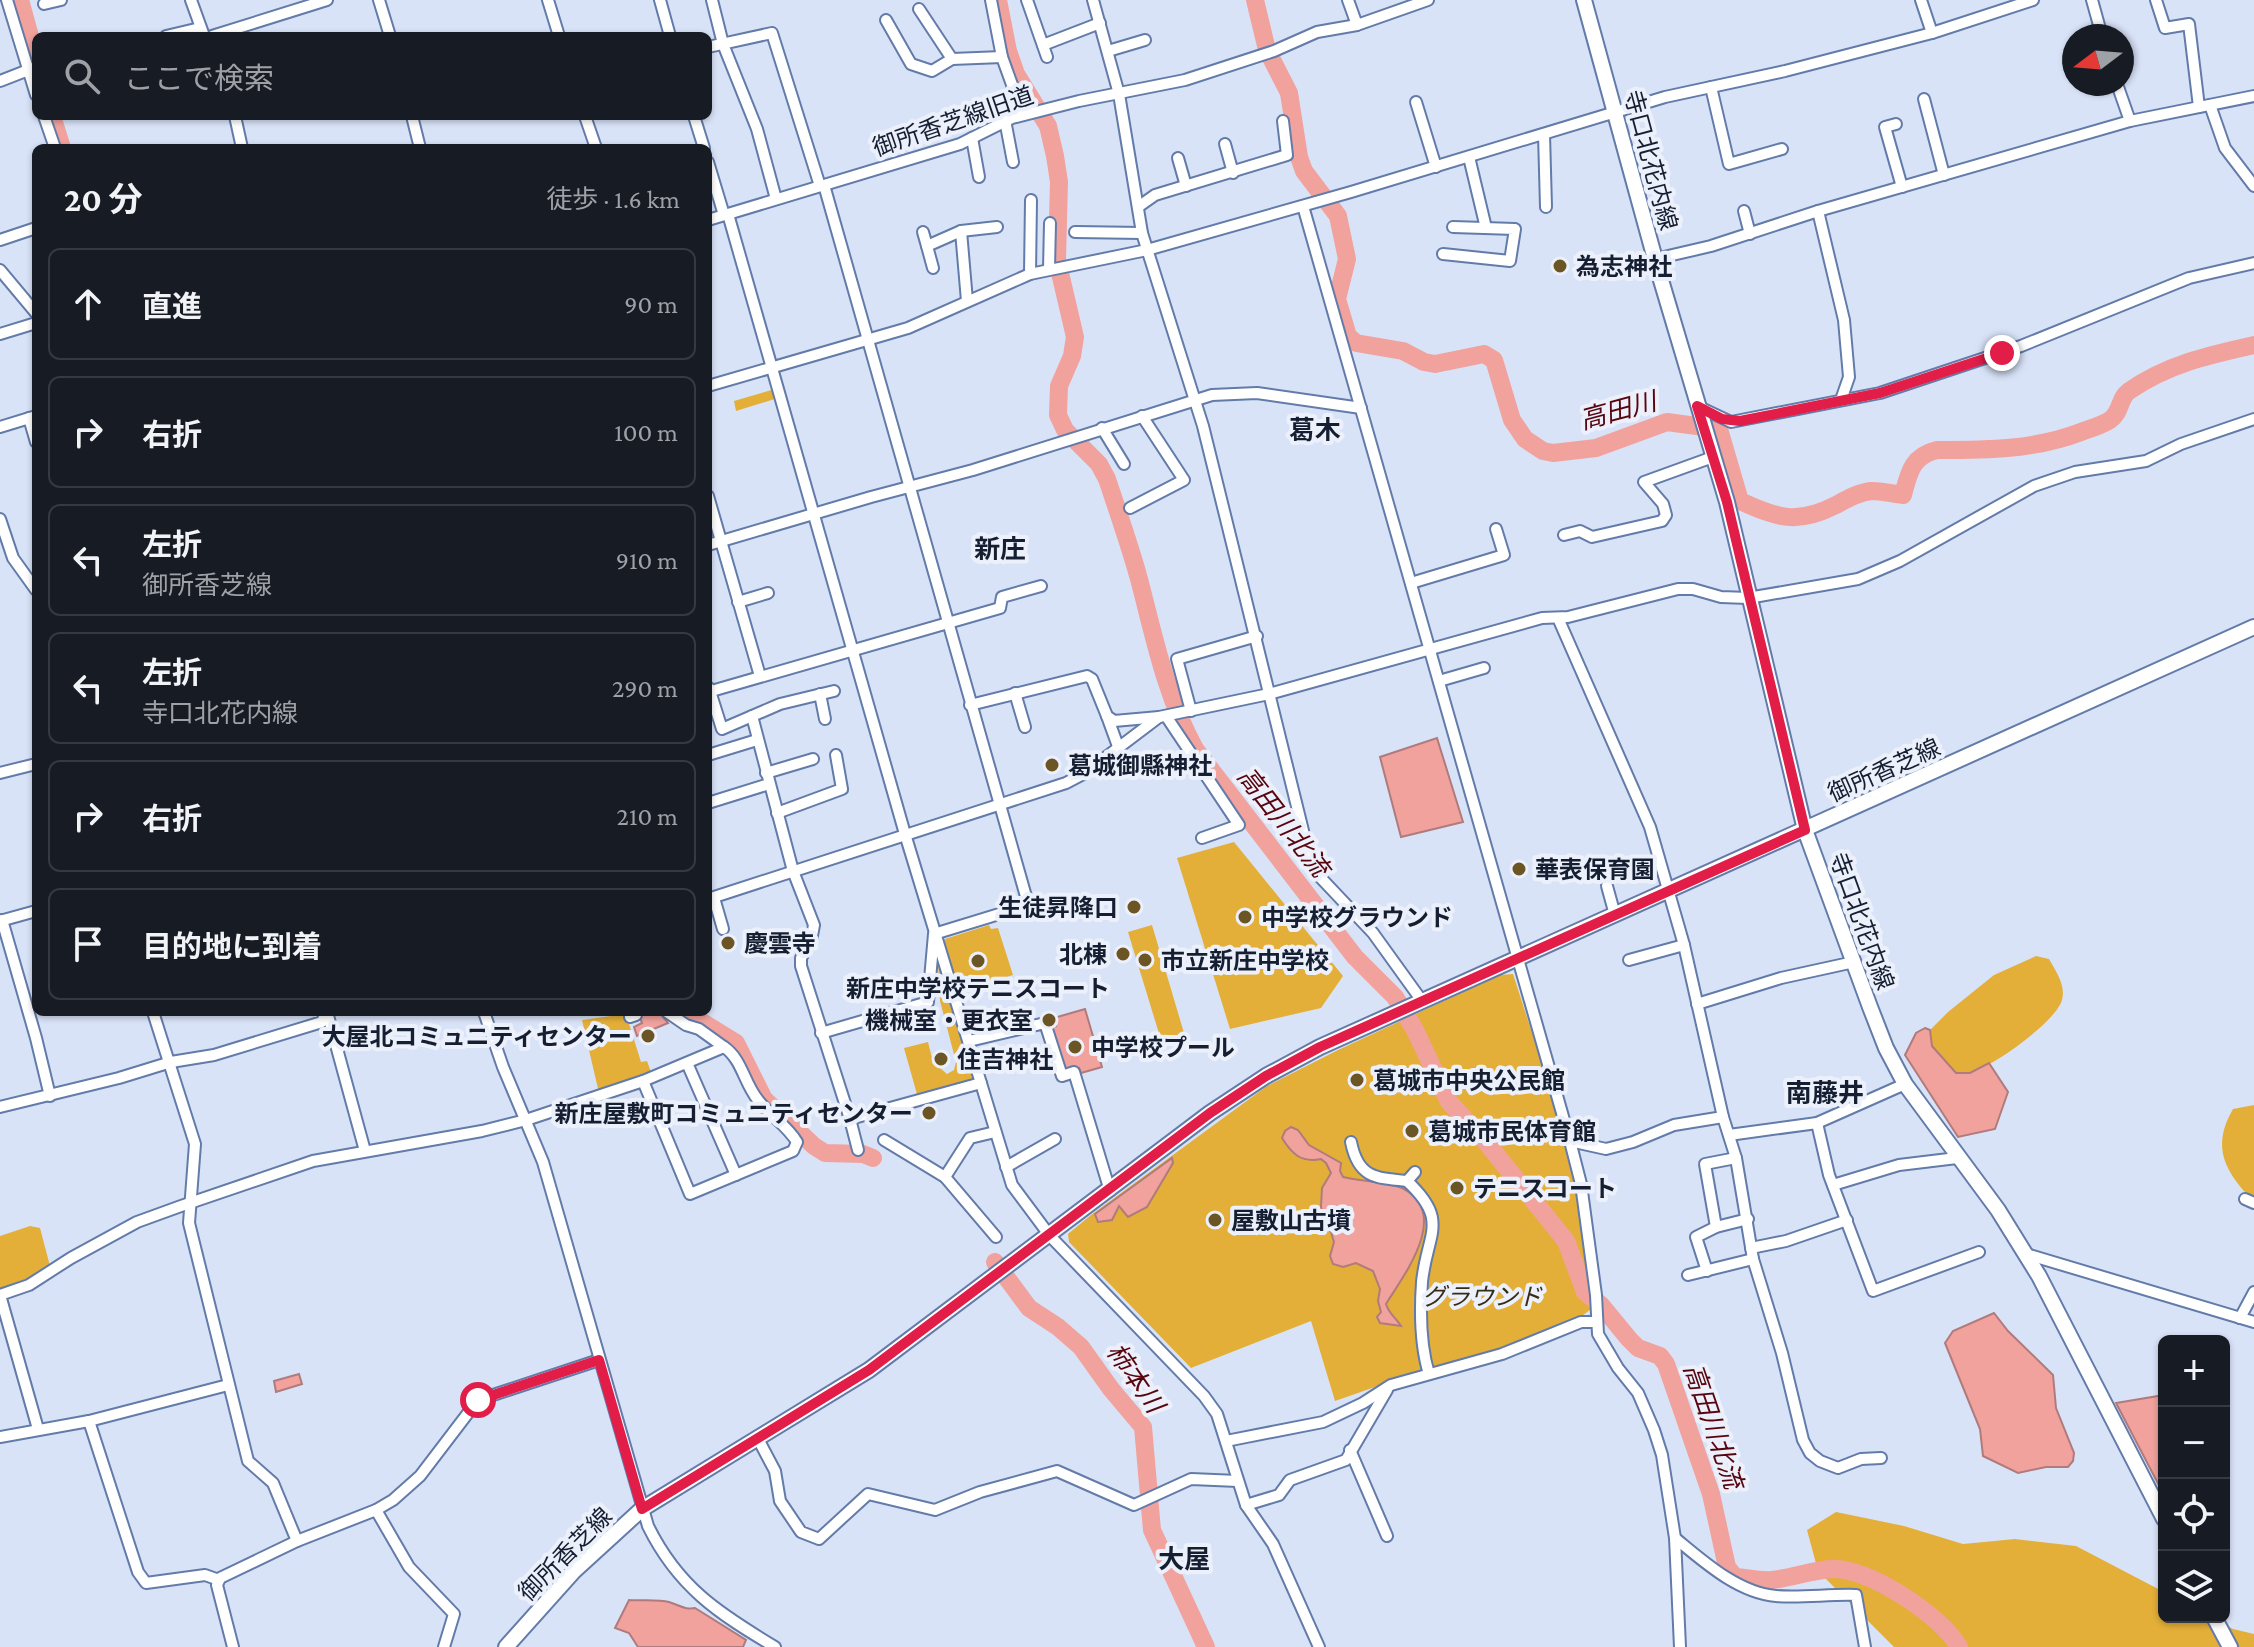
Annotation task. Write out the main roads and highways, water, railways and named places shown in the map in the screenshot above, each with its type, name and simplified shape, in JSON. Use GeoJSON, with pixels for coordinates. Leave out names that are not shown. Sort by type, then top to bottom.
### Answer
{"type":"FeatureCollection","features":[{"type":"Feature","properties":{"kind":"main road","name":"寺口北花内線"},"geometry":{"type":"LineString","coordinates":[[1584,0],[1655,259],[1727,502],[1805,830],[1886,1048],[1905,1084],[1998,1210],[2026,1254],[2158,1507]]}},
{"type":"Feature","properties":{"kind":"main road","name":"御所香芝線"},"geometry":{"type":"LineString","coordinates":[[506,1647],[574,1571],[642,1509],[869,1370],[1237,1095],[1291,1062],[2254,627]]}},
{"type":"Feature","properties":{"kind":"main road"},"geometry":{"type":"LineString","coordinates":[[2217,1623],[2230,1647]]}},
{"type":"Feature","properties":{"kind":"waterway","name":"柿本川"},"geometry":{"type":"LineString","coordinates":[[20,0],[32,44]]}},
{"type":"Feature","properties":{"kind":"waterway","name":"高田川北流"},"geometry":{"type":"LineString","coordinates":[[998,0],[1016,74],[1048,126],[1059,182],[1057,260],[1075,337],[1072,356],[1059,386],[1058,415],[1065,430],[1099,464],[1107,479],[1168,687],[1195,749],[1355,957],[1395,997],[1415,1030],[1449,1102],[1486,1142],[1566,1241],[1585,1292],[1601,1305],[1638,1348],[1660,1356],[1666,1364],[1711,1494],[1727,1567],[1735,1577],[1772,1580],[1833,1569],[1865,1576],[1921,1609],[1959,1647]]}},
{"type":"Feature","properties":{"kind":"waterway","name":"高田川"},"geometry":{"type":"LineString","coordinates":[[1255,0],[1267,50],[1289,93],[1304,171],[1338,216],[1347,259],[1337,299],[1348,336],[1356,343],[1403,351],[1435,364],[1484,354],[1494,360],[1512,420],[1525,439],[1543,451],[1553,453],[1596,448],[1667,422],[1719,429],[1740,501],[1777,515],[1799,517],[1867,492],[1903,495],[1917,461],[1937,450],[2028,446],[2100,425],[2114,417],[2129,391],[2159,374],[2205,357],[2254,345]]}},
{"type":"Feature","properties":{"kind":"waterway","name":"柿本川"},"geometry":{"type":"LineString","coordinates":[[53,120],[61,144]]}},
{"type":"Feature","properties":{"kind":"waterway","name":"柿本川"},"geometry":{"type":"LineString","coordinates":[[692,1016],[736,1043],[764,1099],[814,1146],[825,1153],[863,1154],[873,1158]]}},
{"type":"Feature","properties":{"kind":"waterway","name":"柿本川"},"geometry":{"type":"LineString","coordinates":[[995,1262],[1029,1308],[1081,1347],[1143,1427],[1152,1530],[1206,1647]]}},
{"type":"Feature","properties":{"kind":"place","name":"為志神社"},"geometry":{"type":"Point","coordinates":[1560,266]}},
{"type":"Feature","properties":{"kind":"place","name":"葛城御縣神社"},"geometry":{"type":"Point","coordinates":[1052,765]}},
{"type":"Feature","properties":{"kind":"place","name":"華表保育園"},"geometry":{"type":"Point","coordinates":[1519,869]}},
{"type":"Feature","properties":{"kind":"place","name":"生徒昇降口"},"geometry":{"type":"Point","coordinates":[1134,907]}},
{"type":"Feature","properties":{"kind":"place","name":"中学校グラウンド"},"geometry":{"type":"Point","coordinates":[1245,917]}},
{"type":"Feature","properties":{"kind":"place","name":"慶雲寺"},"geometry":{"type":"Point","coordinates":[728,943]}},
{"type":"Feature","properties":{"kind":"place","name":"北棟"},"geometry":{"type":"Point","coordinates":[1123,954]}},
{"type":"Feature","properties":{"kind":"place","name":"市立新庄中学校"},"geometry":{"type":"Point","coordinates":[1145,960]}},
{"type":"Feature","properties":{"kind":"place","name":"新庄中学校テニスコート"},"geometry":{"type":"Point","coordinates":[978,961]}},
{"type":"Feature","properties":{"kind":"place","name":"機械室・更衣室"},"geometry":{"type":"Point","coordinates":[1049,1020]}},
{"type":"Feature","properties":{"kind":"place","name":"大屋北コミュニティセンター"},"geometry":{"type":"Point","coordinates":[648,1036]}},
{"type":"Feature","properties":{"kind":"place","name":"中学校プール"},"geometry":{"type":"Point","coordinates":[1075,1047]}},
{"type":"Feature","properties":{"kind":"place","name":"住吉神社"},"geometry":{"type":"Point","coordinates":[941,1059]}},
{"type":"Feature","properties":{"kind":"place","name":"葛城市中央公民館"},"geometry":{"type":"Point","coordinates":[1357,1080]}},
{"type":"Feature","properties":{"kind":"place","name":"新庄屋敷町コミュニティセンター"},"geometry":{"type":"Point","coordinates":[929,1113]}},
{"type":"Feature","properties":{"kind":"place","name":"葛城市民体育館"},"geometry":{"type":"Point","coordinates":[1412,1131]}},
{"type":"Feature","properties":{"kind":"place","name":"テニスコート"},"geometry":{"type":"Point","coordinates":[1457,1188]}},
{"type":"Feature","properties":{"kind":"place","name":"屋敷山古墳"},"geometry":{"type":"Point","coordinates":[1215,1220]}},
{"type":"Feature","properties":{"kind":"district","name":"葛木"},"geometry":{"type":"Point","coordinates":[1315,430]}},
{"type":"Feature","properties":{"kind":"district","name":"新庄"},"geometry":{"type":"Point","coordinates":[1000,549]}},
{"type":"Feature","properties":{"kind":"district","name":"南藤井"},"geometry":{"type":"Point","coordinates":[1825,1093]}},
{"type":"Feature","properties":{"kind":"district","name":"大屋"},"geometry":{"type":"Point","coordinates":[1184,1559]}},
{"type":"Feature","properties":{"kind":"park label","name":"グラウンド"},"geometry":{"type":"Point","coordinates":[1482,1296]}}]}
